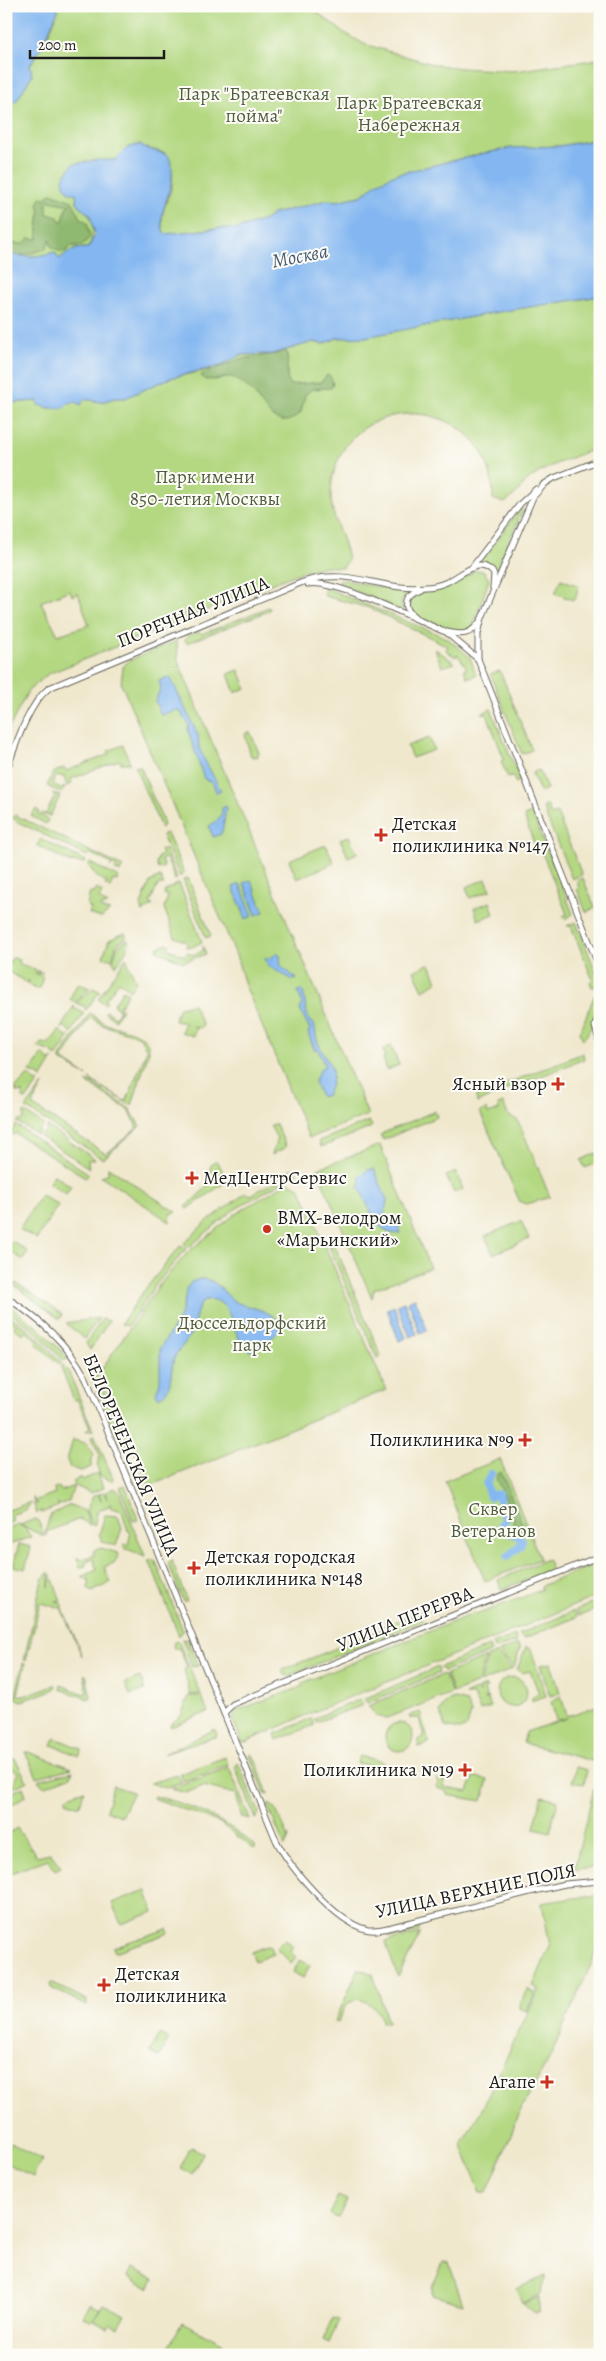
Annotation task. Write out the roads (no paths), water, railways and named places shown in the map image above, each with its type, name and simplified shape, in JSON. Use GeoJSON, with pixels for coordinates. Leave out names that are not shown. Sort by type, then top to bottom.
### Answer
{"type":"FeatureCollection","features":[{"type":"Feature","properties":{"kind":"main road","name":"ПОРЕЧНАЯ УЛИЦА"},"geometry":{"type":"LineString","coordinates":[[465,572],[482,556],[522,501],[544,484],[600,460]]}},
{"type":"Feature","properties":{"kind":"main road","name":"ПОРЕЧНАЯ УЛИЦА"},"geometry":{"type":"LineString","coordinates":[[290,588],[315,583],[330,584],[443,631],[466,634],[474,630],[482,618],[493,588],[533,497],[544,484]]}},
{"type":"Feature","properties":{"kind":"main road","name":"ПОРЕЧНАЯ УЛИЦА"},"geometry":{"type":"LineString","coordinates":[[419,620],[408,612],[405,604],[411,594],[426,587],[446,582],[476,566],[486,567],[494,574],[493,588]]}},
{"type":"Feature","properties":{"kind":"main road","name":"ПОРЕЧНАЯ УЛИЦА"},"geometry":{"type":"LineString","coordinates":[[6,772],[26,724],[41,696],[53,686],[308,581],[337,576],[396,586],[426,587]]}},
{"type":"Feature","properties":{"kind":"main road"},"geometry":{"type":"LineString","coordinates":[[482,618],[478,634],[478,659],[599,962],[600,969]]}},
{"type":"Feature","properties":{"kind":"main road"},"geometry":{"type":"LineString","coordinates":[[443,631],[478,659]]}},
{"type":"Feature","properties":{"kind":"main road"},"geometry":{"type":"LineString","coordinates":[[600,1012],[595,1026],[600,1044]]}},
{"type":"Feature","properties":{"kind":"main road","name":"БЕЛОРЕЧЕНСКАЯ УЛИЦА"},"geometry":{"type":"LineString","coordinates":[[6,1297],[53,1333],[74,1355],[86,1378],[276,1840],[292,1868]]}},
{"type":"Feature","properties":{"kind":"main road","name":"УЛИЦА ПЕРЕРВА"},"geometry":{"type":"LineString","coordinates":[[224,1713],[233,1704],[600,1556]]}},
{"type":"Feature","properties":{"kind":"main road","name":"УЛИЦА ВЕРХНИЕ ПОЛЯ"},"geometry":{"type":"LineString","coordinates":[[292,1868],[345,1920],[369,1930],[392,1927],[562,1885],[600,1881]]}},
{"type":"Feature","properties":{"kind":"water"},"geometry":{"type":"Polygon","coordinates":[[[6,6],[57,6],[58,11],[40,50],[30,65],[32,75],[17,100],[6,107],[6,6]]]}},
{"type":"Feature","properties":{"kind":"water","name":"Москва"},"geometry":{"type":"Polygon","coordinates":[[[600,139],[600,296],[504,311],[365,337],[337,338],[324,344],[313,342],[272,354],[241,355],[220,366],[170,378],[125,398],[115,398],[101,402],[84,399],[81,405],[75,402],[69,403],[64,408],[49,408],[38,405],[38,401],[6,403],[6,253],[30,256],[55,252],[59,259],[72,251],[88,248],[95,235],[90,214],[80,206],[76,193],[70,193],[64,185],[63,178],[73,164],[98,160],[115,160],[127,148],[141,144],[143,147],[168,155],[172,166],[172,177],[162,217],[162,226],[165,234],[221,228],[237,229],[265,220],[273,214],[328,200],[337,201],[361,196],[377,183],[393,175],[480,154],[512,148],[559,146],[600,139]]]}},
{"type":"Feature","properties":{"kind":"water"},"geometry":{"type":"Polygon","coordinates":[[[170,677],[198,735],[202,755],[221,791],[217,793],[212,782],[204,779],[188,730],[189,724],[181,712],[176,710],[161,715],[155,701],[161,688],[159,681],[170,677]]]}},
{"type":"Feature","properties":{"kind":"water"},"geometry":{"type":"Polygon","coordinates":[[[226,806],[221,834],[213,837],[209,826],[218,819],[222,808],[226,806]]]}},
{"type":"Feature","properties":{"kind":"water"},"geometry":{"type":"Polygon","coordinates":[[[251,880],[264,912],[256,915],[244,883],[251,880]]]}},
{"type":"Feature","properties":{"kind":"water"},"geometry":{"type":"Polygon","coordinates":[[[240,884],[253,916],[246,919],[233,887],[240,884]]]}},
{"type":"Feature","properties":{"kind":"water"},"geometry":{"type":"Polygon","coordinates":[[[277,952],[280,955],[281,966],[297,979],[293,980],[268,966],[265,958],[268,957],[270,959],[277,952]]]}},
{"type":"Feature","properties":{"kind":"water"},"geometry":{"type":"Polygon","coordinates":[[[301,990],[308,1018],[314,1024],[317,1040],[332,1071],[331,1085],[327,1095],[321,1097],[314,1082],[321,1068],[325,1066],[318,1050],[314,1049],[308,1033],[310,1029],[300,1010],[302,1003],[298,991],[301,990]]]}},
{"type":"Feature","properties":{"kind":"water"},"geometry":{"type":"Polygon","coordinates":[[[374,1169],[387,1200],[385,1213],[379,1218],[377,1215],[372,1215],[359,1186],[361,1185],[359,1177],[368,1170],[374,1169]]]}},
{"type":"Feature","properties":{"kind":"water"},"geometry":{"type":"Polygon","coordinates":[[[382,1219],[399,1227],[401,1233],[394,1234],[384,1230],[379,1225],[379,1221],[382,1219]]]}},
{"type":"Feature","properties":{"kind":"water"},"geometry":{"type":"Polygon","coordinates":[[[200,1279],[211,1281],[236,1302],[270,1314],[275,1318],[279,1331],[262,1347],[250,1351],[238,1337],[231,1319],[222,1304],[215,1300],[205,1300],[197,1311],[189,1337],[174,1358],[169,1387],[163,1395],[158,1397],[156,1393],[160,1382],[160,1348],[179,1319],[188,1287],[191,1282],[200,1279]]]}},
{"type":"Feature","properties":{"kind":"water"},"geometry":{"type":"Polygon","coordinates":[[[415,1298],[427,1330],[420,1333],[408,1301],[415,1298]]]}},
{"type":"Feature","properties":{"kind":"water"},"geometry":{"type":"Polygon","coordinates":[[[404,1302],[417,1334],[410,1337],[397,1305],[404,1302]]]}},
{"type":"Feature","properties":{"kind":"water"},"geometry":{"type":"Polygon","coordinates":[[[394,1306],[406,1338],[399,1341],[387,1309],[394,1306]]]}},
{"type":"Feature","properties":{"kind":"waterway"},"geometry":{"type":"LineString","coordinates":[[491,1474],[486,1484],[490,1497],[498,1494],[500,1497],[500,1510],[506,1519],[501,1526],[522,1540],[520,1546],[508,1556]]}},
{"type":"Feature","properties":{"kind":"place","name":"Детская поликлиника №147"},"geometry":{"type":"Point","coordinates":[381,835]}},
{"type":"Feature","properties":{"kind":"place","name":"Ясный взор"},"geometry":{"type":"Point","coordinates":[558,1084]}},
{"type":"Feature","properties":{"kind":"place","name":"МедЦентрСервис"},"geometry":{"type":"Point","coordinates":[192,1178]}},
{"type":"Feature","properties":{"kind":"place","name":"BMX-велодром «Марьинский»"},"geometry":{"type":"Point","coordinates":[267,1229]}},
{"type":"Feature","properties":{"kind":"place","name":"Поликлиника №9"},"geometry":{"type":"Point","coordinates":[525,1440]}},
{"type":"Feature","properties":{"kind":"place","name":"Детская городская поликлиника №148"},"geometry":{"type":"Point","coordinates":[194,1568]}},
{"type":"Feature","properties":{"kind":"place","name":"Поликлиника №19"},"geometry":{"type":"Point","coordinates":[465,1770]}},
{"type":"Feature","properties":{"kind":"place","name":"Детская поликлиника"},"geometry":{"type":"Point","coordinates":[104,1985]}},
{"type":"Feature","properties":{"kind":"place","name":"Агапе"},"geometry":{"type":"Point","coordinates":[547,2082]}},
{"type":"Feature","properties":{"kind":"park label","name":"Парк \"Братеевская пойма\""},"geometry":{"type":"Point","coordinates":[254,105]}},
{"type":"Feature","properties":{"kind":"park label","name":"Парк Братеевская Набережная"},"geometry":{"type":"Point","coordinates":[409,114]}},
{"type":"Feature","properties":{"kind":"park label","name":"Парк имени 850-летия Москвы"},"geometry":{"type":"Point","coordinates":[205,488]}},
{"type":"Feature","properties":{"kind":"park label","name":"Дюссельдорфский парк"},"geometry":{"type":"Point","coordinates":[252,1334]}},
{"type":"Feature","properties":{"kind":"park label","name":"Сквер Ветеранов"},"geometry":{"type":"Point","coordinates":[493,1520]}}]}
